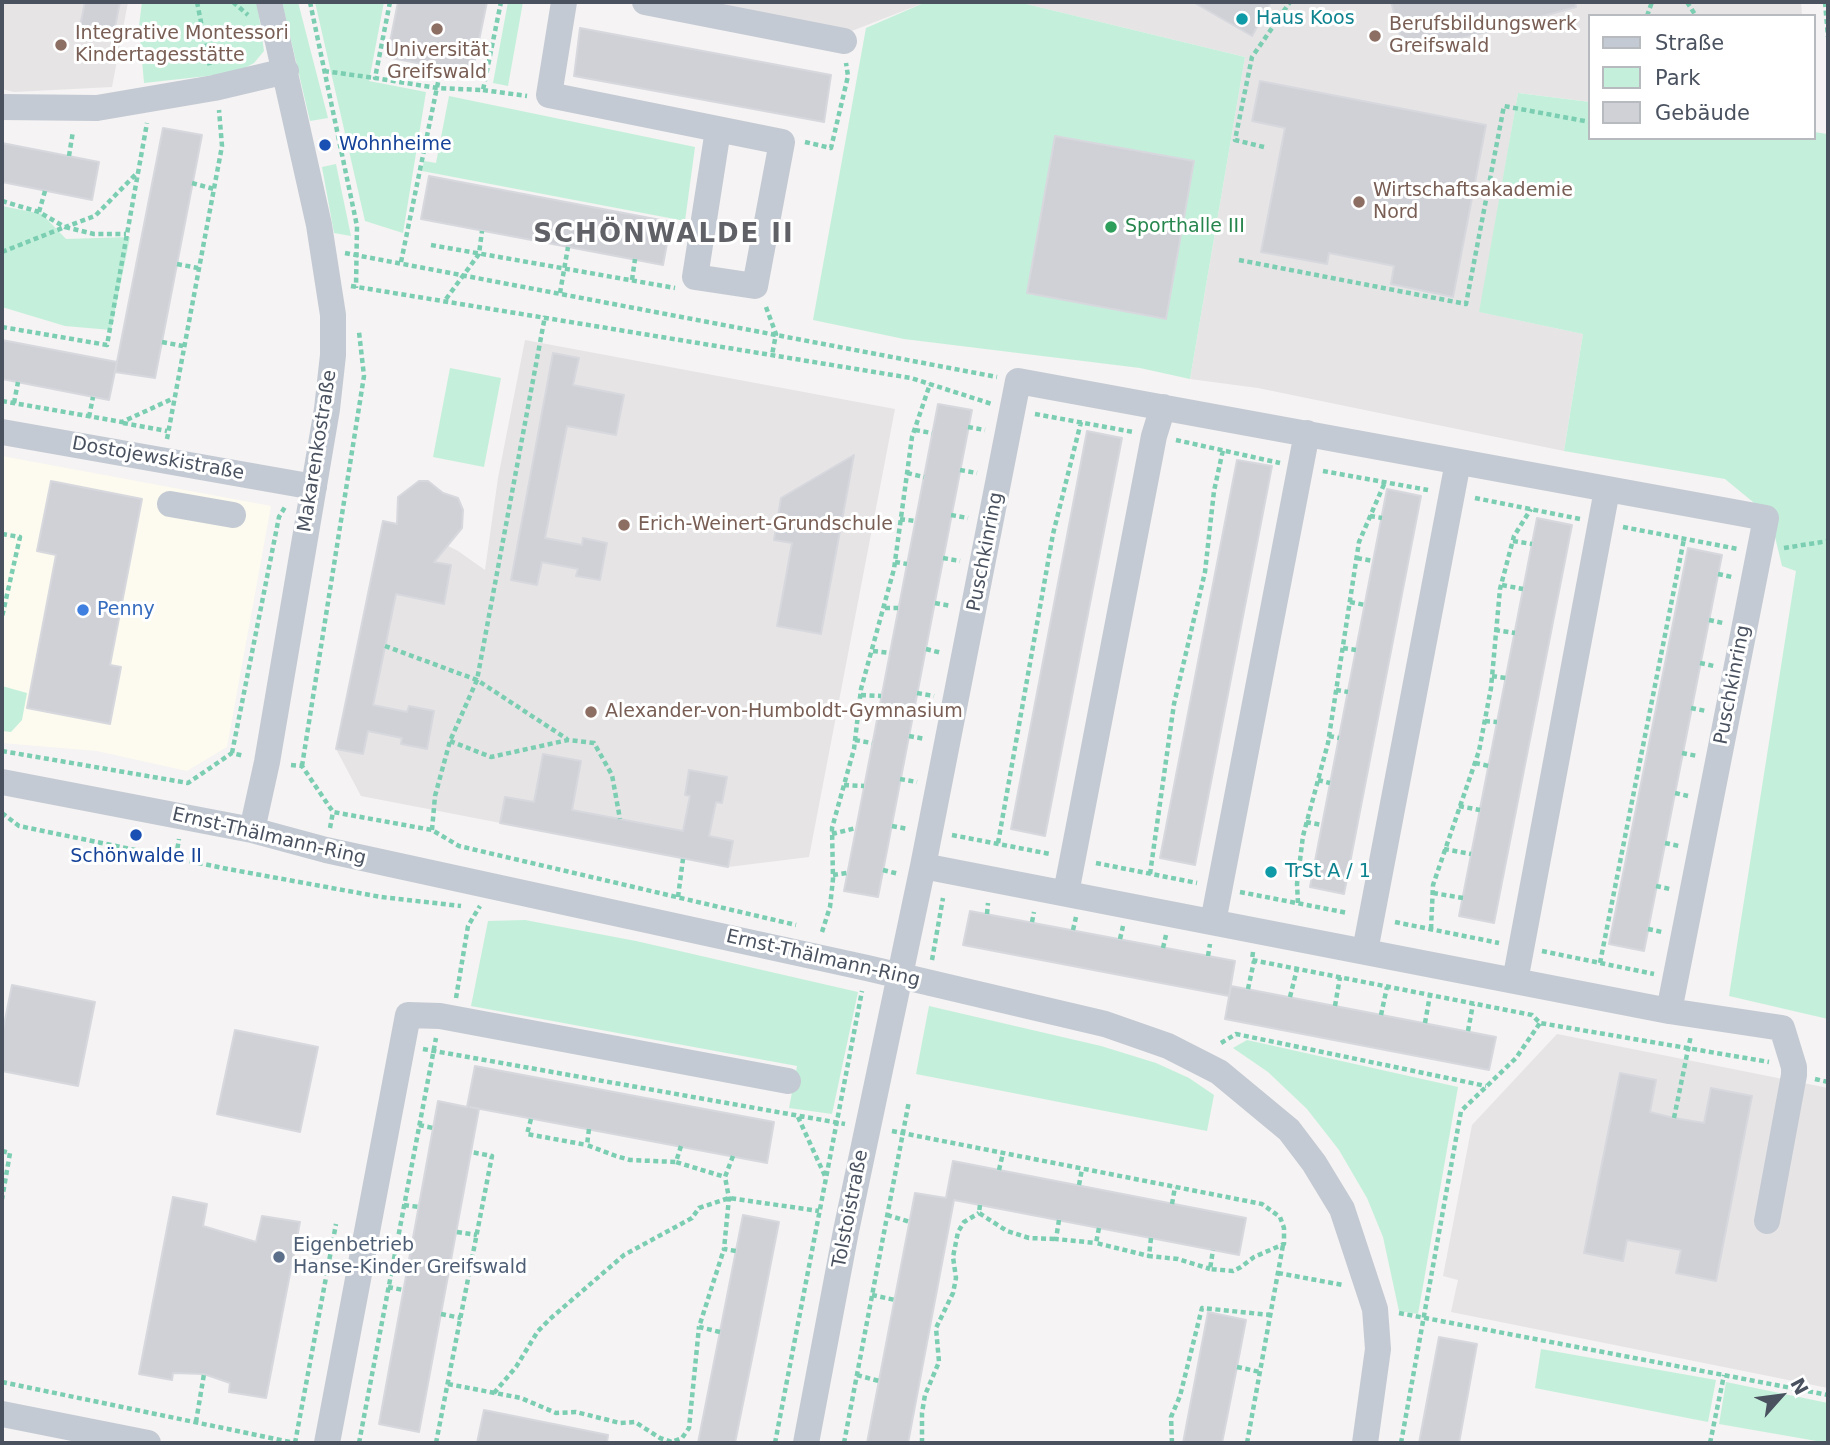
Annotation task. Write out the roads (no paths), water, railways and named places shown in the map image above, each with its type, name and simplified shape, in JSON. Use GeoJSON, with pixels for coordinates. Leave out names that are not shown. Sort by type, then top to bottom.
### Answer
{"type":"FeatureCollection","features":[{"type":"Feature","properties":{"kind":"street","name":"Makarenkostraße"},"geometry":{"type":"LineString","coordinates":[[252,830],[267,762],[306,486],[327,408],[332,355],[328,282],[323,250],[269,2]]}},
{"type":"Feature","properties":{"kind":"street"},"geometry":{"type":"LineString","coordinates":[[564,2],[550,95],[782,142],[755,286],[695,277],[718,130]]}},
{"type":"Feature","properties":{"kind":"street"},"geometry":{"type":"LineString","coordinates":[[645,2],[844,41]]}},
{"type":"Feature","properties":{"kind":"street"},"geometry":{"type":"LineString","coordinates":[[2,107],[97,108],[214,88],[286,71]]}},
{"type":"Feature","properties":{"kind":"street","name":"Puschkinring"},"geometry":{"type":"LineString","coordinates":[[900,975],[913,870],[1018,382],[1766,518],[1669,1011]]}},
{"type":"Feature","properties":{"kind":"street"},"geometry":{"type":"LineString","coordinates":[[1066,893],[1154,436],[1163,407]]}},
{"type":"Feature","properties":{"kind":"street","name":"Dostojewskistraße"},"geometry":{"type":"LineString","coordinates":[[2,432],[306,486]]}},
{"type":"Feature","properties":{"kind":"street"},"geometry":{"type":"LineString","coordinates":[[1213,922],[1307,433]]}},
{"type":"Feature","properties":{"kind":"street"},"geometry":{"type":"LineString","coordinates":[[1365,951],[1458,463]]}},
{"type":"Feature","properties":{"kind":"street"},"geometry":{"type":"LineString","coordinates":[[201,510],[209,467]]}},
{"type":"Feature","properties":{"kind":"street"},"geometry":{"type":"LineString","coordinates":[[1515,981],[1607,490]]}},
{"type":"Feature","properties":{"kind":"street"},"geometry":{"type":"LineString","coordinates":[[170,504],[233,515]]}},
{"type":"Feature","properties":{"kind":"street","name":"Ernst-Thälmann-Ring"},"geometry":{"type":"LineString","coordinates":[[2,782],[252,830],[326,850],[900,975],[1105,1024],[1168,1046],[1219,1072],[1289,1130],[1314,1163],[1342,1209],[1375,1309],[1378,1349],[1365,1443]]}},
{"type":"Feature","properties":{"kind":"street"},"geometry":{"type":"LineString","coordinates":[[913,870],[950,870],[1669,1011],[1782,1028],[1794,1075],[1767,1221]]}},
{"type":"Feature","properties":{"kind":"street","name":"Tolstoistraße"},"geometry":{"type":"LineString","coordinates":[[806,1443],[900,975]]}},
{"type":"Feature","properties":{"kind":"street"},"geometry":{"type":"LineString","coordinates":[[327,1443],[408,1015],[440,1016],[788,1081]]}},
{"type":"Feature","properties":{"kind":"street"},"geometry":{"type":"LineString","coordinates":[[2,1414],[39,1432],[148,1443]]}},
{"type":"Feature","properties":{"kind":"place","name":"Haus Koos"},"geometry":{"type":"Point","coordinates":[1242,19]}},
{"type":"Feature","properties":{"kind":"place","name":"Universität Greifswald"},"geometry":{"type":"Point","coordinates":[437,29]}},
{"type":"Feature","properties":{"kind":"place","name":"Berufsbildungswerk Greifswald"},"geometry":{"type":"Point","coordinates":[1375,36]}},
{"type":"Feature","properties":{"kind":"place","name":"Integrative Montessori Kindertagesstätte"},"geometry":{"type":"Point","coordinates":[61,45]}},
{"type":"Feature","properties":{"kind":"place","name":"Wohnheime"},"geometry":{"type":"Point","coordinates":[325,145]}},
{"type":"Feature","properties":{"kind":"place","name":"Wirtschaftsakademie Nord"},"geometry":{"type":"Point","coordinates":[1359,202]}},
{"type":"Feature","properties":{"kind":"place","name":"Sporthalle III"},"geometry":{"type":"Point","coordinates":[1111,227]}},
{"type":"Feature","properties":{"kind":"place","name":"Erich-Weinert-Grundschule"},"geometry":{"type":"Point","coordinates":[624,525]}},
{"type":"Feature","properties":{"kind":"place","name":"Penny"},"geometry":{"type":"Point","coordinates":[83,610]}},
{"type":"Feature","properties":{"kind":"place","name":"Alexander-von-Humboldt-Gymnasium"},"geometry":{"type":"Point","coordinates":[591,712]}},
{"type":"Feature","properties":{"kind":"place","name":"Schönwalde II"},"geometry":{"type":"Point","coordinates":[136,835]}},
{"type":"Feature","properties":{"kind":"place","name":"TrSt A / 1"},"geometry":{"type":"Point","coordinates":[1271,872]}},
{"type":"Feature","properties":{"kind":"place","name":"Eigenbetrieb Hanse-Kinder Greifswald"},"geometry":{"type":"Point","coordinates":[279,1257]}},
{"type":"Feature","properties":{"kind":"district","name":"SCHÖNWALDE II"},"geometry":{"type":"Point","coordinates":[664,235]}}]}
